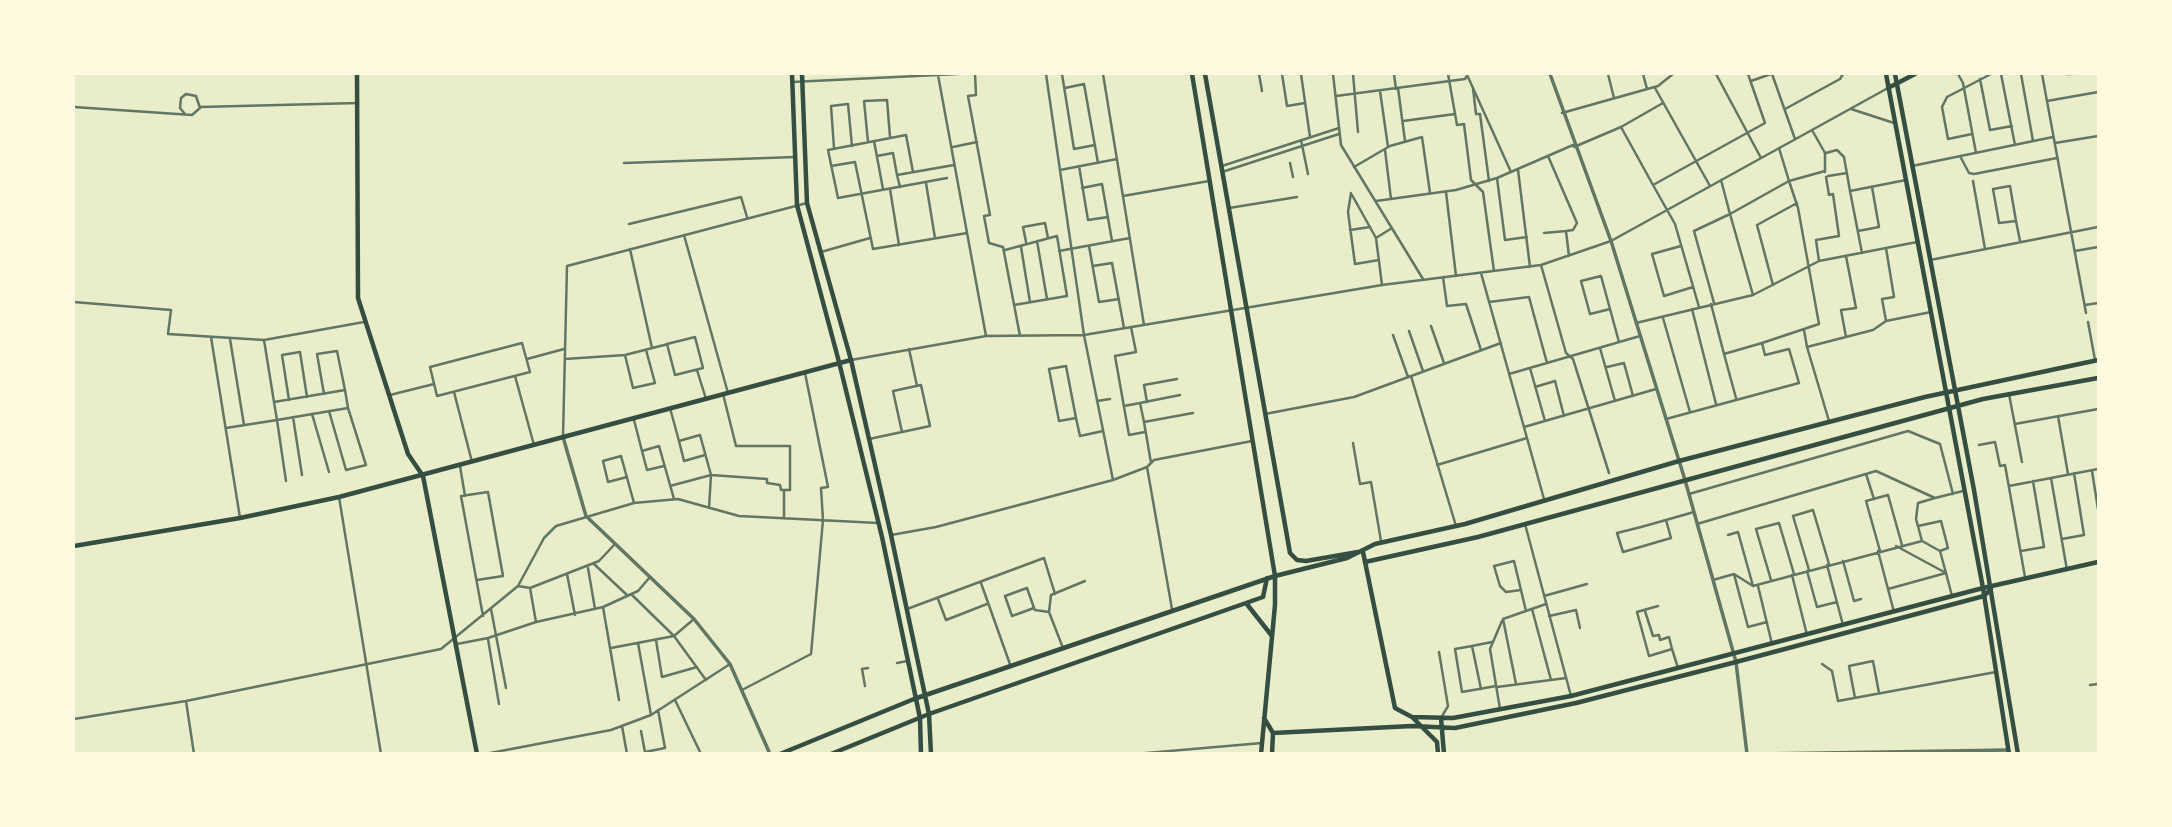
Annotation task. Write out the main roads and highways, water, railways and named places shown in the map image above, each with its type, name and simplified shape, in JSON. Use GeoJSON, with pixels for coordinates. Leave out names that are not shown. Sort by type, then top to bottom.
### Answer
{"type":"FeatureCollection","features":[{"type":"Feature","properties":{"kind":"main road"},"geometry":{"type":"LineString","coordinates":[[357,74],[358,298],[408,454],[423,476],[477,754]]}},
{"type":"Feature","properties":{"kind":"main road"},"geometry":{"type":"LineString","coordinates":[[792,74],[797,205],[878,523],[920,718],[921,754]]}},
{"type":"Feature","properties":{"kind":"main road"},"geometry":{"type":"LineString","coordinates":[[802,74],[807,203],[850,359],[891,535],[929,714],[931,754]]}},
{"type":"Feature","properties":{"kind":"main road"},"geometry":{"type":"LineString","coordinates":[[1192,74],[1275,576],[1275,605],[1261,754]]}},
{"type":"Feature","properties":{"kind":"main road"},"geometry":{"type":"LineString","coordinates":[[1205,74],[1290,553],[1297,560],[1306,561],[1363,552]]}},
{"type":"Feature","properties":{"kind":"main road"},"geometry":{"type":"LineString","coordinates":[[1886,74],[1983,588],[2008,752]]}},
{"type":"Feature","properties":{"kind":"main road"},"geometry":{"type":"LineString","coordinates":[[1895,74],[1958,406],[2018,754]]}},
{"type":"Feature","properties":{"kind":"main road"},"geometry":{"type":"LineString","coordinates":[[1888,88],[1915,74]]}},
{"type":"Feature","properties":{"kind":"main road"},"geometry":{"type":"LineString","coordinates":[[74,546],[240,518],[339,497],[850,359]]}},
{"type":"Feature","properties":{"kind":"main road"},"geometry":{"type":"LineString","coordinates":[[780,754],[914,699],[1172,609],[1267,578],[1363,552],[1381,543],[1455,526],[1679,461],[1946,392],[2097,361]]}},
{"type":"Feature","properties":{"kind":"main road"},"geometry":{"type":"LineString","coordinates":[[1365,562],[1525,524],[1949,408],[2098,378]]}},
{"type":"Feature","properties":{"kind":"main road"},"geometry":{"type":"LineString","coordinates":[[1363,552],[1395,708],[1412,718],[1437,742],[1438,754]]}},
{"type":"Feature","properties":{"kind":"main road"},"geometry":{"type":"LineString","coordinates":[[1412,718],[1441,718],[1571,696],[1983,588],[1991,589],[2098,562]]}},
{"type":"Feature","properties":{"kind":"main road"},"geometry":{"type":"LineString","coordinates":[[831,754],[929,714],[1263,597],[1267,578]]}},
{"type":"Feature","properties":{"kind":"main road"},"geometry":{"type":"LineString","coordinates":[[1273,733],[1422,727],[1443,729],[1576,703],[1984,596],[1991,589]]}},
{"type":"Feature","properties":{"kind":"main road"},"geometry":{"type":"LineString","coordinates":[[1247,603],[1272,636]]}},
{"type":"Feature","properties":{"kind":"main road"},"geometry":{"type":"LineString","coordinates":[[1264,718],[1273,733],[1272,754]]}},
{"type":"Feature","properties":{"kind":"main road"},"geometry":{"type":"LineString","coordinates":[[1441,718],[1444,754]]}}]}
